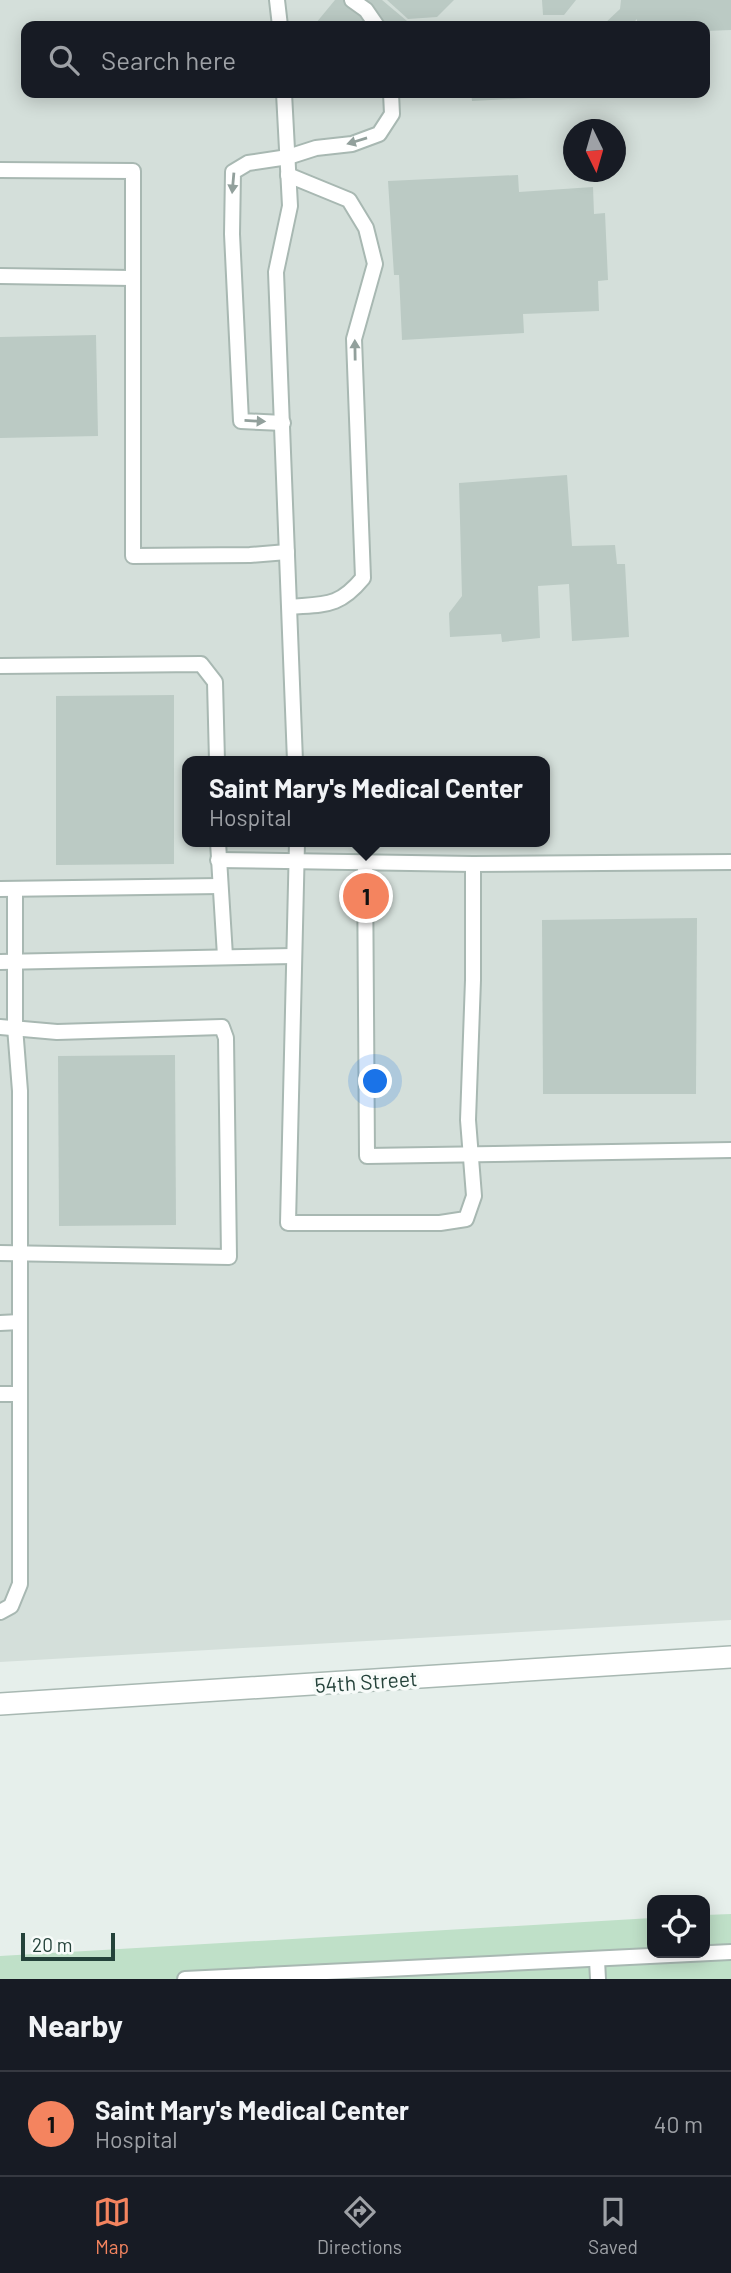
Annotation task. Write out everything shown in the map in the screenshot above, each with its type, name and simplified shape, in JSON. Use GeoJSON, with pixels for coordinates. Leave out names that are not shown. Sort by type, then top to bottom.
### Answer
{"type":"FeatureCollection","features":[{"type":"Feature","properties":{"kind":"street","name":"54th Street"},"geometry":{"type":"LineString","coordinates":[[0,1704],[731,1657]]}},
{"type":"Feature","properties":{"kind":"lane"},"geometry":{"type":"LineString","coordinates":[[277,0],[279,21]]}},
{"type":"Feature","properties":{"kind":"lane"},"geometry":{"type":"LineString","coordinates":[[352,0],[366,10],[374,21]]}},
{"type":"Feature","properties":{"kind":"lane"},"geometry":{"type":"LineString","coordinates":[[284,98],[290,206],[276,272],[284,423],[280,453],[290,607],[295,756]]}},
{"type":"Feature","properties":{"kind":"lane"},"geometry":{"type":"LineString","coordinates":[[284,423],[241,421],[232,222],[233,172],[248,163],[288,158],[316,148],[352,144],[379,134],[392,114],[391,98]]}},
{"type":"Feature","properties":{"kind":"lane"},"geometry":{"type":"LineString","coordinates":[[0,170],[133,171],[133,556],[287,552]]}},
{"type":"Feature","properties":{"kind":"lane"},"geometry":{"type":"LineString","coordinates":[[288,175],[349,200],[366,228],[375,264],[354,339],[363,578],[349,596],[327,604],[290,607]]}},
{"type":"Feature","properties":{"kind":"lane"},"geometry":{"type":"LineString","coordinates":[[0,276],[132,278]]}},
{"type":"Feature","properties":{"kind":"lane"},"geometry":{"type":"LineString","coordinates":[[0,667],[201,664],[215,682],[216,756]]}},
{"type":"Feature","properties":{"kind":"lane"},"geometry":{"type":"LineString","coordinates":[[218,847],[225,956]]}},
{"type":"Feature","properties":{"kind":"lane"},"geometry":{"type":"LineString","coordinates":[[297,847],[288,1223],[440,1223],[466,1219],[474,1196],[473,1156],[468,1120],[473,980],[472,864]]}},
{"type":"Feature","properties":{"kind":"lane"},"geometry":{"type":"LineString","coordinates":[[218,860],[472,864],[731,862]]}},
{"type":"Feature","properties":{"kind":"lane"},"geometry":{"type":"LineString","coordinates":[[365,863],[367,1156],[731,1150]]}},
{"type":"Feature","properties":{"kind":"lane"},"geometry":{"type":"LineString","coordinates":[[0,1612],[11,1606],[20,1584],[20,1091],[8,1027],[16,962],[8,889],[220,886]]}},
{"type":"Feature","properties":{"kind":"lane"},"geometry":{"type":"LineString","coordinates":[[0,962],[293,956]]}},
{"type":"Feature","properties":{"kind":"lane"},"geometry":{"type":"LineString","coordinates":[[0,1253],[229,1257],[226,1038],[222,1027],[57,1031],[8,1027]]}},
{"type":"Feature","properties":{"kind":"lane"},"geometry":{"type":"LineString","coordinates":[[0,1323],[20,1322]]}},
{"type":"Feature","properties":{"kind":"lane"},"geometry":{"type":"LineString","coordinates":[[0,1394],[20,1394]]}},
{"type":"Feature","properties":{"kind":"lane"},"geometry":{"type":"LineString","coordinates":[[185,1979],[731,1952]]}},
{"type":"Feature","properties":{"kind":"lane"},"geometry":{"type":"LineString","coordinates":[[597,1960],[598,1979]]}},
{"type":"Feature","properties":{"kind":"shaded area"},"geometry":{"type":"Polygon","coordinates":[[[0,0],[731,0],[731,1620],[0,1662],[0,0]]]}},
{"type":"Feature","properties":{"kind":"green space"},"geometry":{"type":"Polygon","coordinates":[[[731,1914],[731,1979],[0,1979],[0,1956],[647,1918],[647,1958],[710,1958],[710,1915],[731,1914]]]}},
{"type":"Feature","properties":{"kind":"building"},"geometry":{"type":"Polygon","coordinates":[[[335,0],[382,0],[407,21],[318,21],[335,0]]]}},
{"type":"Feature","properties":{"kind":"building"},"geometry":{"type":"Polygon","coordinates":[[[387,0],[454,0],[437,17],[408,19],[387,0]]]}},
{"type":"Feature","properties":{"kind":"building"},"geometry":{"type":"Polygon","coordinates":[[[542,0],[576,0],[564,15],[543,15],[542,0]]]}},
{"type":"Feature","properties":{"kind":"building"},"geometry":{"type":"Polygon","coordinates":[[[621,0],[731,0],[731,30],[710,31],[710,21],[607,21],[620,9],[621,0]]]}},
{"type":"Feature","properties":{"kind":"building"},"geometry":{"type":"Polygon","coordinates":[[[472,98],[532,98],[472,101],[472,98]]]}},
{"type":"Feature","properties":{"kind":"building"},"geometry":{"type":"Polygon","coordinates":[[[518,175],[519,192],[593,187],[594,214],[605,213],[608,280],[598,281],[599,311],[523,314],[524,333],[402,340],[399,275],[394,275],[388,181],[518,175]]]}},
{"type":"Feature","properties":{"kind":"building"},"geometry":{"type":"Polygon","coordinates":[[[96,335],[98,436],[0,438],[0,337],[96,335]]]}},
{"type":"Feature","properties":{"kind":"building"},"geometry":{"type":"Polygon","coordinates":[[[567,475],[572,546],[615,545],[617,564],[625,564],[629,637],[572,641],[569,584],[538,586],[540,638],[502,642],[501,634],[450,637],[449,613],[462,596],[459,483],[567,475]]]}},
{"type":"Feature","properties":{"kind":"building"},"geometry":{"type":"Polygon","coordinates":[[[174,695],[174,864],[56,865],[56,696],[174,695]]]}},
{"type":"Feature","properties":{"kind":"building"},"geometry":{"type":"Polygon","coordinates":[[[697,918],[696,1094],[543,1094],[542,920],[697,918]]]}},
{"type":"Feature","properties":{"kind":"building"},"geometry":{"type":"Polygon","coordinates":[[[175,1055],[176,1225],[59,1226],[58,1056],[175,1055]]]}},
{"type":"Feature","properties":{"kind":"place","name":"Saint Mary's Medical Center"},"geometry":{"type":"Point","coordinates":[366,896]}}]}
